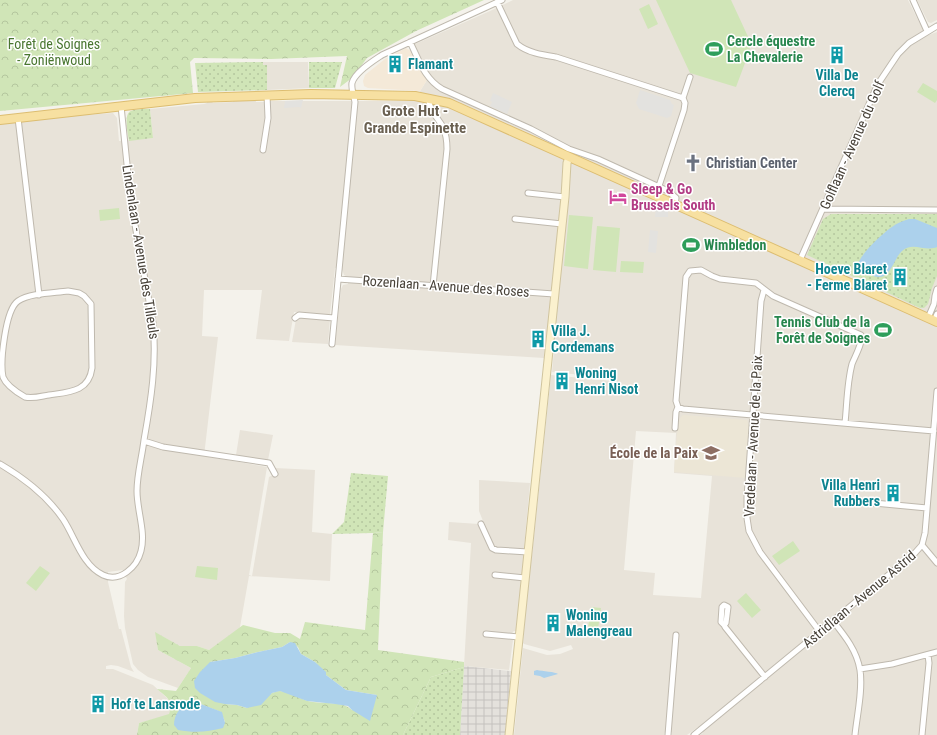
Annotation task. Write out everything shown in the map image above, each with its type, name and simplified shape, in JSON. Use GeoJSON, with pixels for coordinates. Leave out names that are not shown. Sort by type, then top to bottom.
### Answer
{"type":"FeatureCollection","features":[{"type":"Feature","properties":{"kind":"main road"},"geometry":{"type":"LineString","coordinates":[[0,120],[196,98],[267,95],[354,94],[415,96],[429,98],[450,103],[800,260],[934,318]]}},
{"type":"Feature","properties":{"kind":"street"},"geometry":{"type":"LineString","coordinates":[[912,0],[927,31]]}},
{"type":"Feature","properties":{"kind":"street"},"geometry":{"type":"LineString","coordinates":[[332,344],[355,102],[352,84],[365,67],[382,55],[500,1],[517,44],[522,48],[541,55],[564,59],[683,98]]}},
{"type":"Feature","properties":{"kind":"street","name":"Golflaan - Avenue du Golf"},"geometry":{"type":"LineString","coordinates":[[800,260],[878,84],[898,54],[909,43],[937,26]]}},
{"type":"Feature","properties":{"kind":"street"},"geometry":{"type":"LineString","coordinates":[[410,42],[425,74],[433,84],[531,129],[569,149],[598,159],[659,186],[673,194],[677,200],[675,204]]}},
{"type":"Feature","properties":{"kind":"street"},"geometry":{"type":"LineString","coordinates":[[659,186],[684,110],[685,103],[683,98],[690,77]]}},
{"type":"Feature","properties":{"kind":"street"},"geometry":{"type":"LineString","coordinates":[[263,150],[268,118],[267,95]]}},
{"type":"Feature","properties":{"kind":"street"},"geometry":{"type":"LineString","coordinates":[[429,98],[429,105],[444,129],[447,149],[433,286]]}},
{"type":"Feature","properties":{"kind":"street","name":"Lindenlaan - Avenue des Tilleuls"},"geometry":{"type":"LineString","coordinates":[[0,464],[28,482],[46,499],[63,519],[88,563],[93,568],[104,576],[117,577],[134,567],[141,552],[143,543],[137,491],[154,370],[155,341],[131,203],[121,106]]}},
{"type":"Feature","properties":{"kind":"street"},"geometry":{"type":"LineString","coordinates":[[18,118],[39,295]]}},
{"type":"Feature","properties":{"kind":"street"},"geometry":{"type":"LineString","coordinates":[[509,735],[554,294],[567,176],[572,158]]}},
{"type":"Feature","properties":{"kind":"street"},"geometry":{"type":"LineString","coordinates":[[528,193],[565,197]]}},
{"type":"Feature","properties":{"kind":"street"},"geometry":{"type":"LineString","coordinates":[[823,209],[937,210]]}},
{"type":"Feature","properties":{"kind":"street"},"geometry":{"type":"LineString","coordinates":[[515,219],[562,224]]}},
{"type":"Feature","properties":{"kind":"street"},"geometry":{"type":"LineString","coordinates":[[675,428],[676,412],[678,407],[676,401],[687,274],[690,271],[701,270],[720,279],[759,284],[764,290],[773,296],[861,335],[862,340],[856,353],[849,377],[845,423]]}},
{"type":"Feature","properties":{"kind":"street","name":"Rozenlaan - Avenue des Roses"},"geometry":{"type":"LineString","coordinates":[[338,279],[554,294]]}},
{"type":"Feature","properties":{"kind":"street","name":"Vredelaan - Avenue de la Paix"},"geometry":{"type":"LineString","coordinates":[[764,290],[761,301],[747,497],[747,518],[750,531],[760,552],[820,632]]}},
{"type":"Feature","properties":{"kind":"street"},"geometry":{"type":"LineString","coordinates":[[934,318],[934,296],[937,291]]}},
{"type":"Feature","properties":{"kind":"street"},"geometry":{"type":"LineString","coordinates":[[74,292],[88,300],[91,304],[92,368],[91,377],[88,382],[78,390],[28,398],[21,395],[3,379],[3,337],[15,303],[24,298],[39,295],[74,292]]}},
{"type":"Feature","properties":{"kind":"street"},"geometry":{"type":"LineString","coordinates":[[295,318],[299,315],[334,318]]}},
{"type":"Feature","properties":{"kind":"street","name":"Astridlaan - Avenue Astrid"},"geometry":{"type":"LineString","coordinates":[[694,735],[914,554],[922,545],[925,533],[937,391]]}},
{"type":"Feature","properties":{"kind":"street"},"geometry":{"type":"LineString","coordinates":[[678,407],[683,409],[753,416],[934,431]]}},
{"type":"Feature","properties":{"kind":"street"},"geometry":{"type":"LineString","coordinates":[[144,441],[163,447],[269,463],[275,474]]}},
{"type":"Feature","properties":{"kind":"street"},"geometry":{"type":"LineString","coordinates":[[854,501],[927,508]]}},
{"type":"Feature","properties":{"kind":"street"},"geometry":{"type":"LineString","coordinates":[[481,524],[492,548],[496,550],[528,552]]}},
{"type":"Feature","properties":{"kind":"street"},"geometry":{"type":"LineString","coordinates":[[922,545],[937,563]]}},
{"type":"Feature","properties":{"kind":"street"},"geometry":{"type":"LineString","coordinates":[[495,575],[525,578]]}},
{"type":"Feature","properties":{"kind":"street"},"geometry":{"type":"LineString","coordinates":[[833,621],[853,649],[860,669],[860,686],[855,735]]}},
{"type":"Feature","properties":{"kind":"street"},"geometry":{"type":"LineString","coordinates":[[724,625],[765,677]]}},
{"type":"Feature","properties":{"kind":"street"},"geometry":{"type":"LineString","coordinates":[[486,634],[519,637]]}},
{"type":"Feature","properties":{"kind":"street"},"geometry":{"type":"LineString","coordinates":[[668,735],[676,635]]}},
{"type":"Feature","properties":{"kind":"street"},"geometry":{"type":"LineString","coordinates":[[860,669],[937,652]]}},
{"type":"Feature","properties":{"kind":"street"},"geometry":{"type":"LineString","coordinates":[[922,735],[928,655]]}},
{"type":"Feature","properties":{"kind":"shaded area"},"geometry":{"type":"Polygon","coordinates":[[[513,0],[908,0],[926,36],[937,32],[937,735],[700,735],[703,733],[698,727],[687,735],[672,735],[672,732],[665,732],[664,735],[514,735],[523,648],[547,655],[560,654],[573,649],[571,645],[550,651],[524,644],[524,632],[514,631],[512,633],[513,640],[509,670],[464,666],[471,543],[448,540],[449,522],[479,524],[491,551],[532,555],[551,375],[612,381],[612,378],[552,372],[554,350],[567,351],[567,346],[555,344],[545,346],[544,358],[335,345],[341,289],[343,285],[348,284],[348,277],[344,275],[342,269],[335,268],[330,314],[294,312],[289,341],[256,339],[262,290],[204,290],[202,336],[218,337],[204,456],[267,467],[249,575],[252,576],[269,477],[277,473],[275,468],[315,470],[312,532],[332,534],[330,581],[249,576],[240,627],[237,634],[209,650],[197,646],[180,646],[156,633],[158,650],[191,668],[178,688],[148,677],[138,670],[133,664],[125,628],[124,616],[125,582],[127,579],[123,570],[108,572],[108,582],[119,629],[121,629],[131,667],[134,672],[111,665],[106,666],[106,669],[113,669],[153,685],[169,700],[172,707],[169,715],[139,723],[137,735],[0,735],[0,123],[30,119],[113,113],[117,118],[119,141],[153,138],[150,109],[204,104],[207,102],[233,102],[233,100],[256,101],[264,102],[265,117],[270,119],[270,101],[414,101],[427,80],[413,45],[513,0]],[[636,431],[624,570],[655,573],[653,595],[701,598],[712,476],[674,473],[676,433],[636,431]]]}},
{"type":"Feature","properties":{"kind":"shaded area"},"geometry":{"type":"Polygon","coordinates":[[[917,0],[937,0],[937,20],[931,23],[928,22],[917,0]]]}},
{"type":"Feature","properties":{"kind":"shaded area"},"geometry":{"type":"Polygon","coordinates":[[[406,48],[411,51],[427,80],[420,91],[368,88],[364,86],[363,81],[365,75],[385,59],[406,48]]]}},
{"type":"Feature","properties":{"kind":"shaded area"},"geometry":{"type":"Polygon","coordinates":[[[263,62],[308,62],[309,88],[267,90],[267,66],[263,65],[263,62]]]}},
{"type":"Feature","properties":{"kind":"shaded area"},"geometry":{"type":"Polygon","coordinates":[[[640,90],[670,100],[674,105],[671,116],[667,118],[639,109],[636,103],[640,90]]]}},
{"type":"Feature","properties":{"kind":"shaded area"},"geometry":{"type":"Polygon","coordinates":[[[493,93],[512,102],[507,114],[490,106],[493,93]]]}},
{"type":"Feature","properties":{"kind":"shaded area"},"geometry":{"type":"Polygon","coordinates":[[[303,100],[301,108],[284,108],[285,101],[303,100]]]}},
{"type":"Feature","properties":{"kind":"shaded area"},"geometry":{"type":"Polygon","coordinates":[[[656,207],[668,208],[668,217],[655,217],[656,207]]]}},
{"type":"Feature","properties":{"kind":"shaded area"},"geometry":{"type":"Polygon","coordinates":[[[650,230],[658,231],[656,253],[648,252],[650,230]]]}},
{"type":"Feature","properties":{"kind":"shaded area"},"geometry":{"type":"Polygon","coordinates":[[[299,316],[330,319],[328,344],[292,342],[296,319],[299,316]]]}},
{"type":"Feature","properties":{"kind":"shaded area","name":"École de la Paix"},"geometry":{"type":"Polygon","coordinates":[[[683,415],[747,420],[749,425],[745,478],[674,472],[677,434],[680,418],[683,415]]]}},
{"type":"Feature","properties":{"kind":"shaded area"},"geometry":{"type":"Polygon","coordinates":[[[240,430],[273,435],[268,460],[236,455],[240,430]]]}},
{"type":"Feature","properties":{"kind":"shaded area"},"geometry":{"type":"Polygon","coordinates":[[[479,480],[530,483],[524,549],[496,548],[493,546],[479,511],[479,480]]]}},
{"type":"Feature","properties":{"kind":"shaded area"},"geometry":{"type":"Polygon","coordinates":[[[464,666],[511,671],[505,735],[460,735],[464,666]]]}},
{"type":"Feature","properties":{"kind":"green space","name":"Forêt de Soignes - Zoniënwoud"},"geometry":{"type":"Polygon","coordinates":[[[0,0],[484,0],[416,31],[367,58],[352,78],[340,87],[347,56],[271,59],[194,58],[190,62],[193,93],[0,111],[0,0]]]}},
{"type":"Feature","properties":{"kind":"green space","name":"Cercle équestre La Chevalerie"},"geometry":{"type":"Polygon","coordinates":[[[656,0],[731,0],[751,43],[736,87],[690,73],[656,0]]]}},
{"type":"Feature","properties":{"kind":"green space"},"geometry":{"type":"Polygon","coordinates":[[[649,4],[658,24],[648,29],[639,9],[649,4]]]}},
{"type":"Feature","properties":{"kind":"green space"},"geometry":{"type":"Polygon","coordinates":[[[263,62],[263,65],[267,65],[267,90],[198,92],[195,63],[263,62]]]}},
{"type":"Feature","properties":{"kind":"green space"},"geometry":{"type":"Polygon","coordinates":[[[309,62],[342,62],[335,88],[309,88],[309,62]]]}},
{"type":"Feature","properties":{"kind":"green space"},"geometry":{"type":"Polygon","coordinates":[[[923,83],[937,91],[937,100],[935,103],[917,92],[923,83]]]}},
{"type":"Feature","properties":{"kind":"green space"},"geometry":{"type":"Polygon","coordinates":[[[150,109],[153,138],[129,141],[127,116],[131,111],[150,109]]]}},
{"type":"Feature","properties":{"kind":"green space"},"geometry":{"type":"Polygon","coordinates":[[[119,208],[120,219],[100,221],[99,210],[119,208]]]}},
{"type":"Feature","properties":{"kind":"green space"},"geometry":{"type":"Polygon","coordinates":[[[831,214],[937,214],[937,276],[928,304],[924,308],[920,308],[807,255],[823,219],[831,214]]]}},
{"type":"Feature","properties":{"kind":"green space"},"geometry":{"type":"Polygon","coordinates":[[[569,215],[593,217],[588,269],[564,266],[569,215]]]}},
{"type":"Feature","properties":{"kind":"green space"},"geometry":{"type":"Polygon","coordinates":[[[597,226],[620,228],[616,272],[593,270],[597,226]]]}},
{"type":"Feature","properties":{"kind":"green space"},"geometry":{"type":"Polygon","coordinates":[[[621,261],[644,262],[643,273],[620,272],[621,261]]]}},
{"type":"Feature","properties":{"kind":"green space"},"geometry":{"type":"Polygon","coordinates":[[[351,473],[388,476],[383,532],[332,534],[344,522],[351,473]]]}},
{"type":"Feature","properties":{"kind":"green space"},"geometry":{"type":"Polygon","coordinates":[[[383,532],[378,650],[464,662],[464,667],[431,677],[403,735],[137,735],[139,723],[169,714],[170,702],[157,689],[176,691],[191,668],[158,650],[155,632],[180,646],[197,646],[209,650],[243,625],[275,633],[290,633],[300,639],[305,622],[365,630],[373,533],[383,532]],[[290,642],[282,647],[210,662],[225,704],[247,708],[268,695],[280,691],[318,703],[344,705],[352,710],[377,695],[346,690],[326,675],[315,662],[301,654],[298,647],[290,642]],[[190,700],[225,722],[221,712],[190,700]]]}},
{"type":"Feature","properties":{"kind":"green space"},"geometry":{"type":"Polygon","coordinates":[[[793,541],[800,551],[779,565],[772,556],[793,541]]]}},
{"type":"Feature","properties":{"kind":"green space"},"geometry":{"type":"Polygon","coordinates":[[[40,566],[50,573],[36,591],[26,583],[40,566]]]}},
{"type":"Feature","properties":{"kind":"green space"},"geometry":{"type":"Polygon","coordinates":[[[197,566],[218,568],[217,580],[195,577],[197,566]]]}},
{"type":"Feature","properties":{"kind":"green space"},"geometry":{"type":"Polygon","coordinates":[[[746,593],[761,610],[752,618],[737,601],[746,593]]]}},
{"type":"Feature","properties":{"kind":"green space"},"geometry":{"type":"Polygon","coordinates":[[[591,607],[601,608],[598,629],[588,628],[591,607]]]}},
{"type":"Feature","properties":{"kind":"green space"},"geometry":{"type":"Polygon","coordinates":[[[464,667],[460,735],[403,735],[431,677],[464,667]]]}},
{"type":"Feature","properties":{"kind":"water"},"geometry":{"type":"Polygon","coordinates":[[[909,219],[915,219],[937,228],[937,247],[906,248],[899,254],[889,271],[882,276],[875,277],[859,270],[859,262],[872,245],[894,226],[909,219]]]}},
{"type":"Feature","properties":{"kind":"water"},"geometry":{"type":"Polygon","coordinates":[[[290,642],[295,643],[301,654],[315,662],[326,672],[326,675],[346,690],[377,695],[370,721],[348,706],[307,701],[280,691],[272,693],[261,705],[247,708],[215,702],[200,693],[195,688],[194,681],[200,672],[210,662],[282,647],[290,642]]]}},
{"type":"Feature","properties":{"kind":"water"},"geometry":{"type":"Polygon","coordinates":[[[537,670],[558,674],[544,678],[534,675],[534,671],[537,670]]]}},
{"type":"Feature","properties":{"kind":"water"},"geometry":{"type":"Polygon","coordinates":[[[190,700],[222,712],[225,723],[223,728],[201,732],[178,730],[174,725],[175,717],[181,708],[190,700]]]}},
{"type":"Feature","properties":{"kind":"place","name":"Cercle équestre La Chevalerie"},"geometry":{"type":"Point","coordinates":[714,49]}},
{"type":"Feature","properties":{"kind":"place","name":"Villa De Clercq"},"geometry":{"type":"Point","coordinates":[837,55]}},
{"type":"Feature","properties":{"kind":"place","name":"Flamant"},"geometry":{"type":"Point","coordinates":[395,64]}},
{"type":"Feature","properties":{"kind":"place","name":"Christian Center"},"geometry":{"type":"Point","coordinates":[693,163]}},
{"type":"Feature","properties":{"kind":"place","name":"Sleep & Go Brussels South"},"geometry":{"type":"Point","coordinates":[618,197]}},
{"type":"Feature","properties":{"kind":"place","name":"Wimbledon"},"geometry":{"type":"Point","coordinates":[691,245]}},
{"type":"Feature","properties":{"kind":"place","name":"Hoeve Blaret - Ferme Blaret"},"geometry":{"type":"Point","coordinates":[900,277]}},
{"type":"Feature","properties":{"kind":"place","name":"Tennis Club de la Forêt de Soignes"},"geometry":{"type":"Point","coordinates":[883,330]}},
{"type":"Feature","properties":{"kind":"place","name":"Villa J. Cordemans"},"geometry":{"type":"Point","coordinates":[538,339]}},
{"type":"Feature","properties":{"kind":"place","name":"Woning Henri Nisot"},"geometry":{"type":"Point","coordinates":[562,381]}},
{"type":"Feature","properties":{"kind":"place","name":"École de la Paix"},"geometry":{"type":"Point","coordinates":[711,453]}},
{"type":"Feature","properties":{"kind":"place","name":"Villa Henri Rubbers"},"geometry":{"type":"Point","coordinates":[893,493]}},
{"type":"Feature","properties":{"kind":"place","name":"Woning Malengreau"},"geometry":{"type":"Point","coordinates":[553,623]}},
{"type":"Feature","properties":{"kind":"place","name":"Hof te Lansrode"},"geometry":{"type":"Point","coordinates":[98,704]}},
{"type":"Feature","properties":{"kind":"district","name":"Grote Hut - Grande Espinette"},"geometry":{"type":"Point","coordinates":[415,120]}}]}
